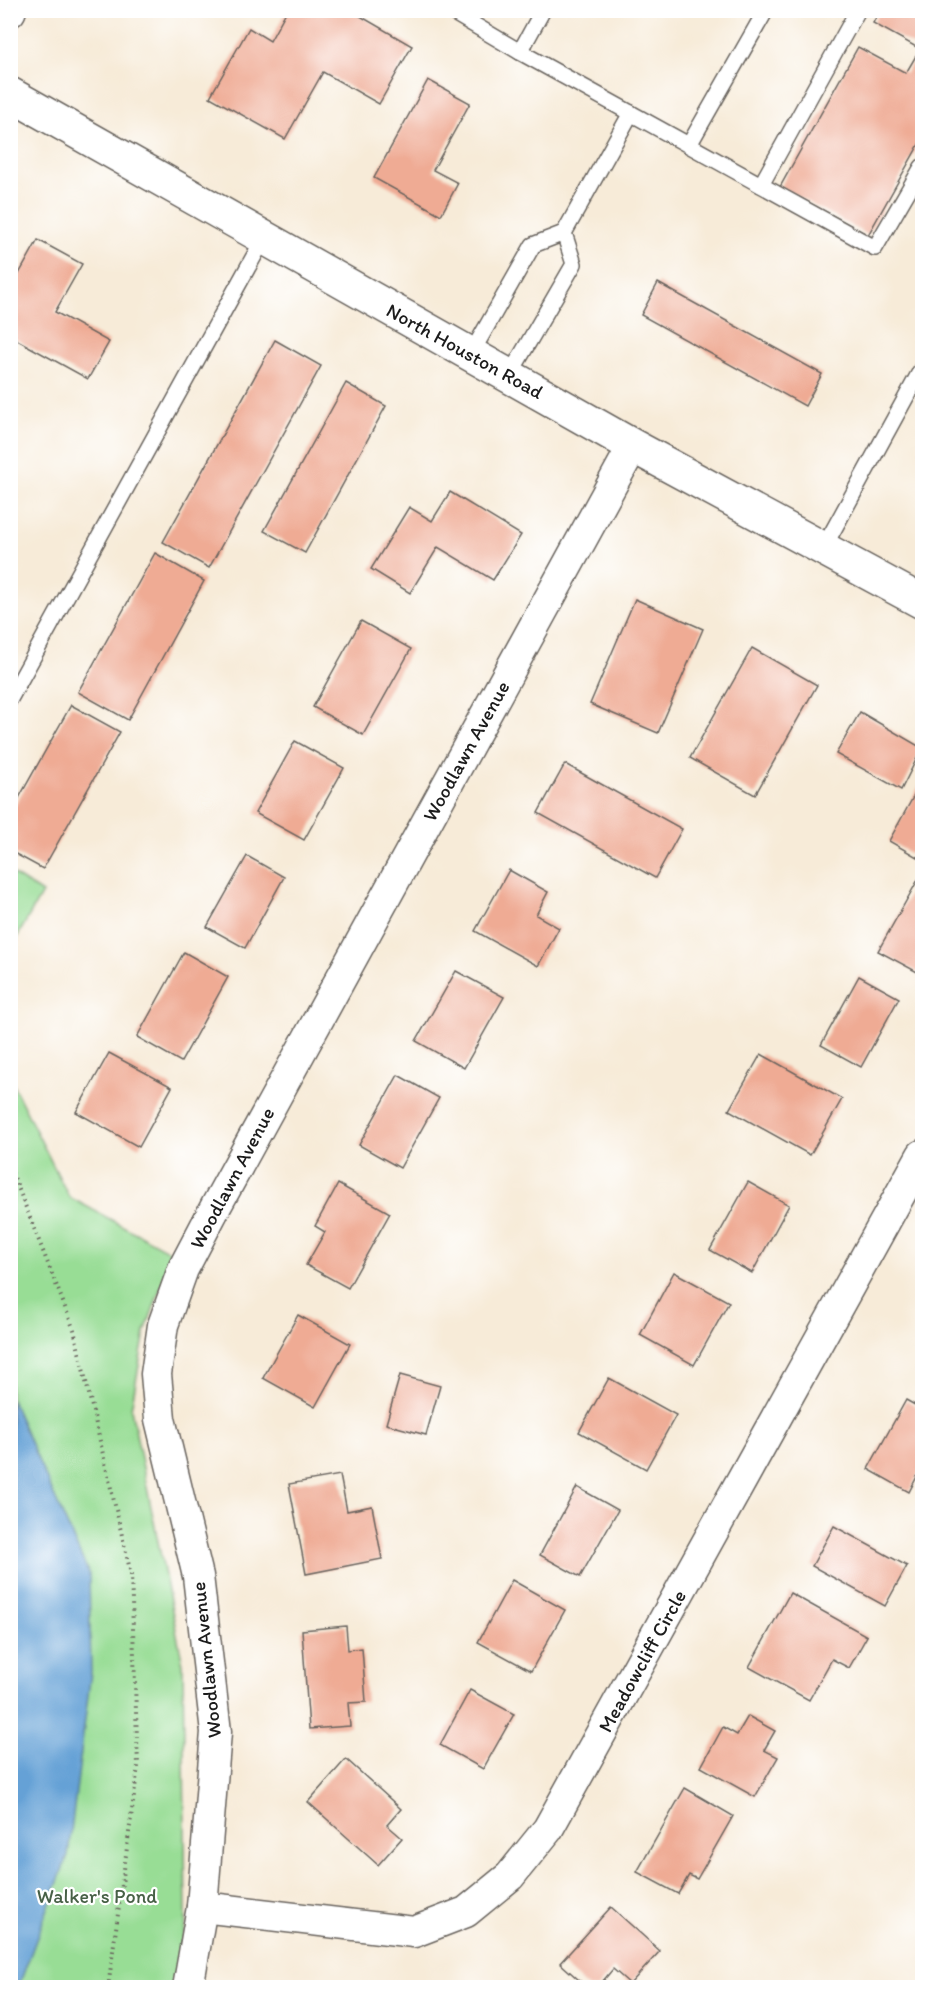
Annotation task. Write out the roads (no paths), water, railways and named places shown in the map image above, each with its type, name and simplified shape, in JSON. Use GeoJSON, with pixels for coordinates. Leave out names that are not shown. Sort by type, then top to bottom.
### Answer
{"type":"FeatureCollection","features":[{"type":"Feature","properties":{"kind":"street","name":"North Houston Road"},"geometry":{"type":"LineString","coordinates":[[10,94],[633,446],[922,602]]}},
{"type":"Feature","properties":{"kind":"street","name":"Woodlawn Avenue"},"geometry":{"type":"LineString","coordinates":[[188,1988],[202,1907],[216,1732],[198,1575],[160,1419],[156,1374],[163,1325],[183,1269],[216,1206],[633,446]]}},
{"type":"Feature","properties":{"kind":"street","name":"Meadowcliff Circle"},"geometry":{"type":"LineString","coordinates":[[202,1907],[414,1932],[466,1912],[510,1876],[548,1829],[922,1155]]}},
{"type":"Feature","properties":{"kind":"lane"},"geometry":{"type":"LineString","coordinates":[[449,10],[520,52],[875,248],[922,167]]}},
{"type":"Feature","properties":{"kind":"lane"},"geometry":{"type":"LineString","coordinates":[[520,52],[543,10]]}},
{"type":"Feature","properties":{"kind":"lane"},"geometry":{"type":"LineString","coordinates":[[689,145],[766,10]]}},
{"type":"Feature","properties":{"kind":"lane"},"geometry":{"type":"LineString","coordinates":[[761,185],[858,10]]}},
{"type":"Feature","properties":{"kind":"lane"},"geometry":{"type":"LineString","coordinates":[[471,354],[532,245],[564,233],[632,113]]}},
{"type":"Feature","properties":{"kind":"lane"},"geometry":{"type":"LineString","coordinates":[[509,376],[574,264],[564,233]]}},
{"type":"Feature","properties":{"kind":"lane"},"geometry":{"type":"LineString","coordinates":[[10,699],[264,238]]}},
{"type":"Feature","properties":{"kind":"lane"},"geometry":{"type":"LineString","coordinates":[[824,549],[922,368]]}},
{"type":"Feature","properties":{"kind":"water"},"geometry":{"type":"Polygon","coordinates":[[[11,1399],[89,1574],[91,1672],[68,1855],[18,1988],[10,1987],[11,1399]]]}},
{"type":"Feature","properties":{"kind":"park label","name":"Walker's Pond"},"geometry":{"type":"Point","coordinates":[97,1896]}}]}
